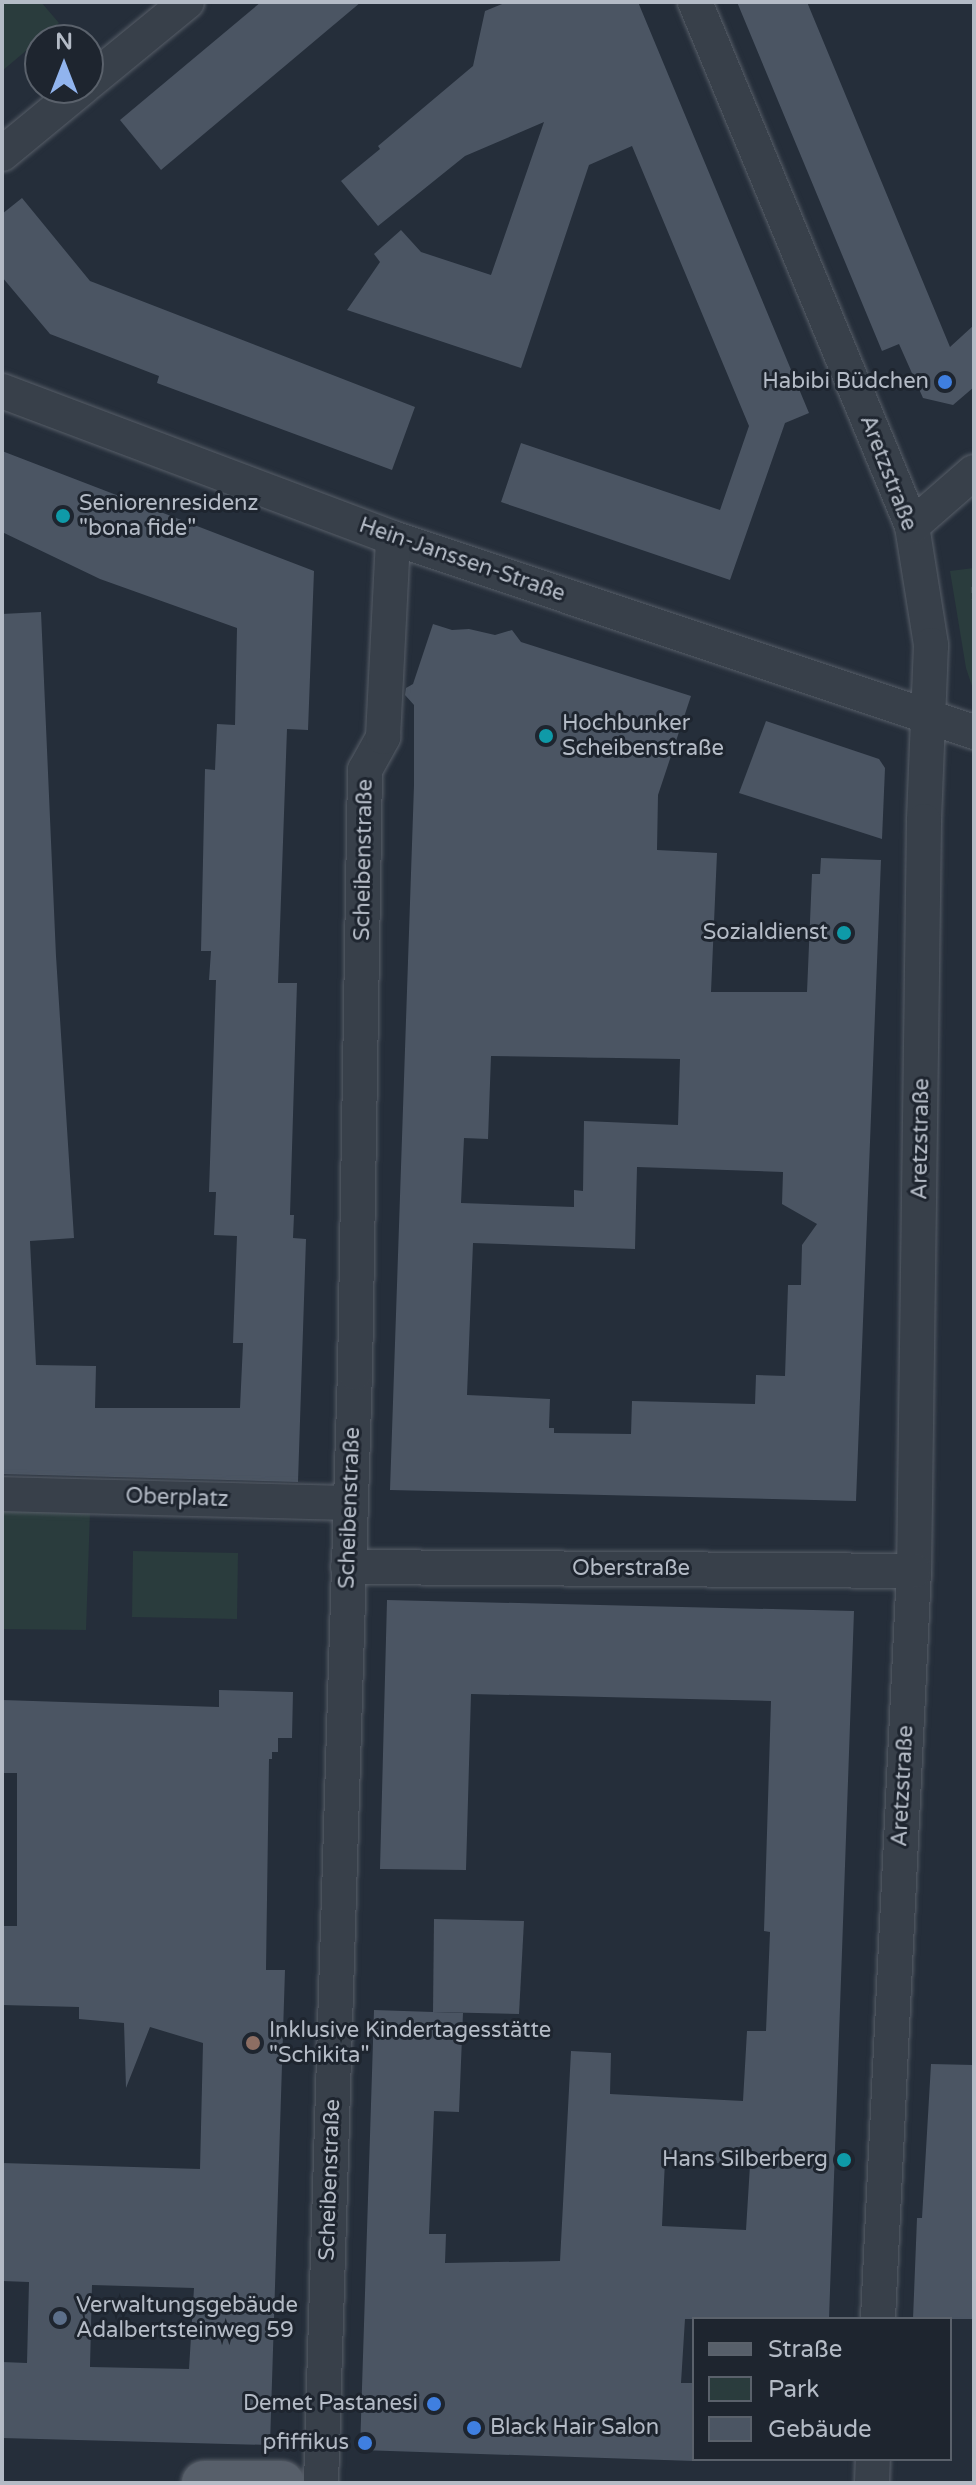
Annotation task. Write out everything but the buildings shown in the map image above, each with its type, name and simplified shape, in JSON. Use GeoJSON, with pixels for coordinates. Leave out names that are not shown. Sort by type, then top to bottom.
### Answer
{"type":"FeatureCollection","features":[{"type":"Feature","properties":{"kind":"main road"},"geometry":{"type":"LineString","coordinates":[[204,2483],[282,2483]]}},
{"type":"Feature","properties":{"kind":"street"},"geometry":{"type":"LineString","coordinates":[[104,70],[187,2]]}},
{"type":"Feature","properties":{"kind":"street","name":"Aretzstraße"},"geometry":{"type":"LineString","coordinates":[[695,2],[912,526],[931,645],[927,715],[914,1571],[878,2317]]}},
{"type":"Feature","properties":{"kind":"street"},"geometry":{"type":"LineString","coordinates":[[2,154],[63,104]]}},
{"type":"Feature","properties":{"kind":"street","name":"Hein-Janssen-Straße"},"geometry":{"type":"LineString","coordinates":[[2,391],[393,538],[974,732]]}},
{"type":"Feature","properties":{"kind":"street"},"geometry":{"type":"LineString","coordinates":[[912,526],[974,472]]}},
{"type":"Feature","properties":{"kind":"street","name":"Scheibenstraße"},"geometry":{"type":"LineString","coordinates":[[321,2483],[355,1373],[365,770],[383,737],[393,538]]}},
{"type":"Feature","properties":{"kind":"street","name":"Oberplatz"},"geometry":{"type":"LineString","coordinates":[[2,1494],[351,1503]]}},
{"type":"Feature","properties":{"kind":"street","name":"Oberstraße"},"geometry":{"type":"LineString","coordinates":[[348,1567],[914,1571]]}},
{"type":"Feature","properties":{"kind":"street"},"geometry":{"type":"LineString","coordinates":[[872,2483],[873,2461]]}},
{"type":"Feature","properties":{"kind":"path"},"geometry":{"type":"LineString","coordinates":[[974,586],[974,599]]}},
{"type":"Feature","properties":{"kind":"green space"},"geometry":{"type":"Polygon","coordinates":[[[2,2],[41,2],[59,23],[24,24],[24,52],[2,71],[2,2]]]}},
{"type":"Feature","properties":{"kind":"green space"},"geometry":{"type":"Polygon","coordinates":[[[974,568],[974,692],[966,668],[950,571],[974,568]]]}},
{"type":"Feature","properties":{"kind":"green space"},"geometry":{"type":"Polygon","coordinates":[[[2,1509],[90,1512],[86,1630],[2,1629],[2,1509]]]}},
{"type":"Feature","properties":{"kind":"green space"},"geometry":{"type":"Polygon","coordinates":[[[133,1551],[238,1553],[237,1619],[132,1617],[133,1551]]]}},
{"type":"Feature","properties":{"kind":"place","name":"Habibi Büdchen"},"geometry":{"type":"Point","coordinates":[945,382]}},
{"type":"Feature","properties":{"kind":"place","name":"Seniorenresidenz \"bona fide\""},"geometry":{"type":"Point","coordinates":[63,516]}},
{"type":"Feature","properties":{"kind":"place","name":"Hochbunker Scheibenstraße"},"geometry":{"type":"Point","coordinates":[546,736]}},
{"type":"Feature","properties":{"kind":"place","name":"Sozialdienst"},"geometry":{"type":"Point","coordinates":[844,933]}},
{"type":"Feature","properties":{"kind":"place","name":"Inklusive Kindertagesstätte \"Schikita\""},"geometry":{"type":"Point","coordinates":[253,2043]}},
{"type":"Feature","properties":{"kind":"place","name":"Hans Silberberg"},"geometry":{"type":"Point","coordinates":[844,2160]}},
{"type":"Feature","properties":{"kind":"place","name":"Verwaltungsgebäude Adalbertsteinweg 59"},"geometry":{"type":"Point","coordinates":[60,2318]}},
{"type":"Feature","properties":{"kind":"place","name":"Demet Pastanesi"},"geometry":{"type":"Point","coordinates":[434,2404]}},
{"type":"Feature","properties":{"kind":"place","name":"Black Hair Salon"},"geometry":{"type":"Point","coordinates":[474,2428]}},
{"type":"Feature","properties":{"kind":"place","name":"pfiffikus"},"geometry":{"type":"Point","coordinates":[365,2443]}}]}
